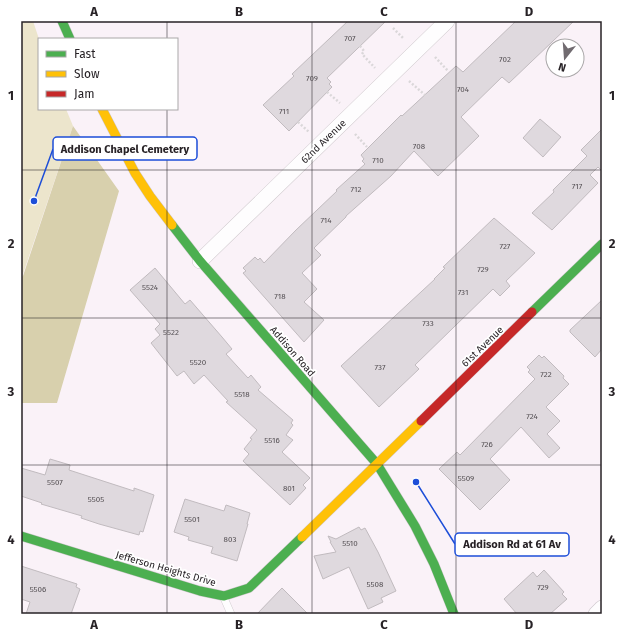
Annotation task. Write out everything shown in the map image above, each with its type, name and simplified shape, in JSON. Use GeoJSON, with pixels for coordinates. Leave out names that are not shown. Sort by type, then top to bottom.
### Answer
{"type":"FeatureCollection","features":[{"type":"Feature","properties":{"kind":"street"},"geometry":{"type":"LineString","coordinates":[[62,21],[70,38]]}},
{"type":"Feature","properties":{"kind":"street","name":"62nd Avenue"},"geometry":{"type":"LineString","coordinates":[[200,261],[446,21]]}},
{"type":"Feature","properties":{"kind":"street","name":"Addison Road"},"geometry":{"type":"LineString","coordinates":[[103,110],[135,173],[150,196],[200,261],[377,464],[417,530],[434,564],[454,614]]}},
{"type":"Feature","properties":{"kind":"street","name":"61st Avenue"},"geometry":{"type":"LineString","coordinates":[[377,464],[602,244]]}},
{"type":"Feature","properties":{"kind":"street","name":"Jefferson Heights Drive"},"geometry":{"type":"LineString","coordinates":[[21,536],[200,591],[224,596],[249,588],[377,464]]}},
{"type":"Feature","properties":{"kind":"street"},"geometry":{"type":"LineString","coordinates":[[596,614],[602,608]]}},
{"type":"Feature","properties":{"kind":"lane"},"geometry":{"type":"LineString","coordinates":[[224,596],[231,614]]}},
{"type":"Feature","properties":{"kind":"path"},"geometry":{"type":"LineString","coordinates":[[393,28],[407,42]]}},
{"type":"Feature","properties":{"kind":"path"},"geometry":{"type":"LineString","coordinates":[[360,46],[364,51],[362,54],[378,71]]}},
{"type":"Feature","properties":{"kind":"path"},"geometry":{"type":"LineString","coordinates":[[432,53],[448,71]]}},
{"type":"Feature","properties":{"kind":"path"},"geometry":{"type":"LineString","coordinates":[[407,78],[425,95]]}},
{"type":"Feature","properties":{"kind":"path"},"geometry":{"type":"LineString","coordinates":[[327,92],[343,106]]}},
{"type":"Feature","properties":{"kind":"path"},"geometry":{"type":"LineString","coordinates":[[298,122],[312,135]]}},
{"type":"Feature","properties":{"kind":"path"},"geometry":{"type":"LineString","coordinates":[[352,132],[367,147]]}},
{"type":"Feature","properties":{"kind":"shaded area"},"geometry":{"type":"Polygon","coordinates":[[[21,21],[33,21],[39,38],[38,110],[66,110],[73,126],[21,277],[21,21]]]}},
{"type":"Feature","properties":{"kind":"shaded area"},"geometry":{"type":"Polygon","coordinates":[[[73,126],[119,191],[57,403],[21,403],[21,277],[23,276],[73,126]]]}},
{"type":"Feature","properties":{"kind":"building"},"geometry":{"type":"Polygon","coordinates":[[[348,21],[386,21],[327,78],[331,82],[329,84],[332,87],[289,131],[263,105],[294,76],[292,74],[348,21]]]}},
{"type":"Feature","properties":{"kind":"building"},"geometry":{"type":"Polygon","coordinates":[[[516,21],[574,21],[556,38],[545,38],[545,49],[509,83],[502,77],[461,117],[479,136],[438,176],[414,151],[391,176],[346,216],[314,248],[321,255],[302,273],[317,289],[304,302],[324,320],[304,342],[243,273],[246,271],[243,268],[255,257],[258,260],[260,258],[264,263],[337,191],[336,190],[365,164],[362,161],[364,159],[361,155],[401,115],[402,116],[456,66],[463,72],[516,21]]]}},
{"type":"Feature","properties":{"kind":"building"},"geometry":{"type":"Polygon","coordinates":[[[540,119],[561,137],[543,157],[523,138],[540,119]]]}},
{"type":"Feature","properties":{"kind":"building"},"geometry":{"type":"Polygon","coordinates":[[[602,129],[602,171],[598,167],[590,175],[598,183],[552,230],[532,213],[554,192],[553,190],[587,156],[581,150],[602,129]]]}},
{"type":"Feature","properties":{"kind":"building"},"geometry":{"type":"Polygon","coordinates":[[[494,218],[535,253],[506,281],[510,286],[500,296],[493,289],[415,365],[419,369],[379,407],[341,366],[435,279],[445,268],[443,267],[494,218]]]}},
{"type":"Feature","properties":{"kind":"building"},"geometry":{"type":"Polygon","coordinates":[[[155,268],[185,304],[190,300],[222,337],[232,349],[226,354],[248,378],[251,375],[261,387],[258,390],[293,420],[291,423],[293,425],[286,435],[293,440],[282,452],[310,478],[303,485],[306,488],[290,505],[243,461],[249,454],[244,449],[252,439],[250,438],[257,430],[226,402],[228,401],[204,375],[194,384],[184,371],[177,376],[151,343],[160,335],[155,329],[160,324],[130,290],[155,268]]]}},
{"type":"Feature","properties":{"kind":"building"},"geometry":{"type":"Polygon","coordinates":[[[602,300],[602,349],[595,357],[570,332],[570,330],[602,300]]]}},
{"type":"Feature","properties":{"kind":"building"},"geometry":{"type":"Polygon","coordinates":[[[539,355],[542,358],[544,356],[564,376],[563,378],[569,384],[546,407],[560,421],[547,434],[560,448],[549,458],[521,427],[490,459],[510,480],[480,510],[439,469],[457,452],[460,455],[535,379],[528,372],[530,370],[527,367],[539,355]]]}},
{"type":"Feature","properties":{"kind":"building"},"geometry":{"type":"Polygon","coordinates":[[[50,459],[70,465],[69,470],[134,491],[134,488],[154,495],[143,532],[140,531],[139,535],[99,524],[81,518],[82,516],[41,504],[42,503],[21,496],[21,468],[45,475],[50,459]]]}},
{"type":"Feature","properties":{"kind":"building"},"geometry":{"type":"Polygon","coordinates":[[[185,499],[224,511],[226,505],[250,513],[237,561],[211,553],[213,547],[188,540],[189,537],[174,532],[185,499]]]}},
{"type":"Feature","properties":{"kind":"building"},"geometry":{"type":"Polygon","coordinates":[[[359,527],[361,530],[365,528],[396,591],[381,598],[383,602],[368,609],[349,567],[323,579],[314,556],[336,552],[328,536],[336,539],[359,527]]]}},
{"type":"Feature","properties":{"kind":"building"},"geometry":{"type":"Polygon","coordinates":[[[21,566],[77,584],[76,587],[80,589],[71,614],[26,614],[30,602],[21,599],[21,566]]]}},
{"type":"Feature","properties":{"kind":"building"},"geometry":{"type":"Polygon","coordinates":[[[544,570],[564,592],[562,594],[567,599],[550,614],[517,614],[504,599],[533,572],[537,577],[544,570]]]}},
{"type":"Feature","properties":{"kind":"building"},"geometry":{"type":"Polygon","coordinates":[[[282,588],[308,614],[257,614],[282,588]]]}},
{"type":"Feature","properties":{"kind":"traffic: fast"},"geometry":{"type":"LineString","coordinates":[[62,21],[70,38]]}},
{"type":"Feature","properties":{"kind":"traffic: fast"},"geometry":{"type":"LineString","coordinates":[[172,225],[200,261],[377,464],[415,526],[434,564],[454,614]]}},
{"type":"Feature","properties":{"kind":"traffic: fast"},"geometry":{"type":"LineString","coordinates":[[532,312],[602,244]]}},
{"type":"Feature","properties":{"kind":"traffic: fast"},"geometry":{"type":"LineString","coordinates":[[21,536],[200,591],[224,596],[249,588],[302,537]]}},
{"type":"Feature","properties":{"kind":"traffic: slow"},"geometry":{"type":"LineString","coordinates":[[103,110],[135,173],[172,225]]}},
{"type":"Feature","properties":{"kind":"traffic: slow"},"geometry":{"type":"LineString","coordinates":[[302,537],[421,421]]}},
{"type":"Feature","properties":{"kind":"traffic: jam"},"geometry":{"type":"LineString","coordinates":[[421,421],[532,312]]}},
{"type":"Feature","properties":{"kind":"place","name":"Addison Chapel Cemetery"},"geometry":{"type":"Point","coordinates":[34,201]}},
{"type":"Feature","properties":{"kind":"place","name":"Addison Rd at 61 Av"},"geometry":{"type":"Point","coordinates":[416,482]}}]}
